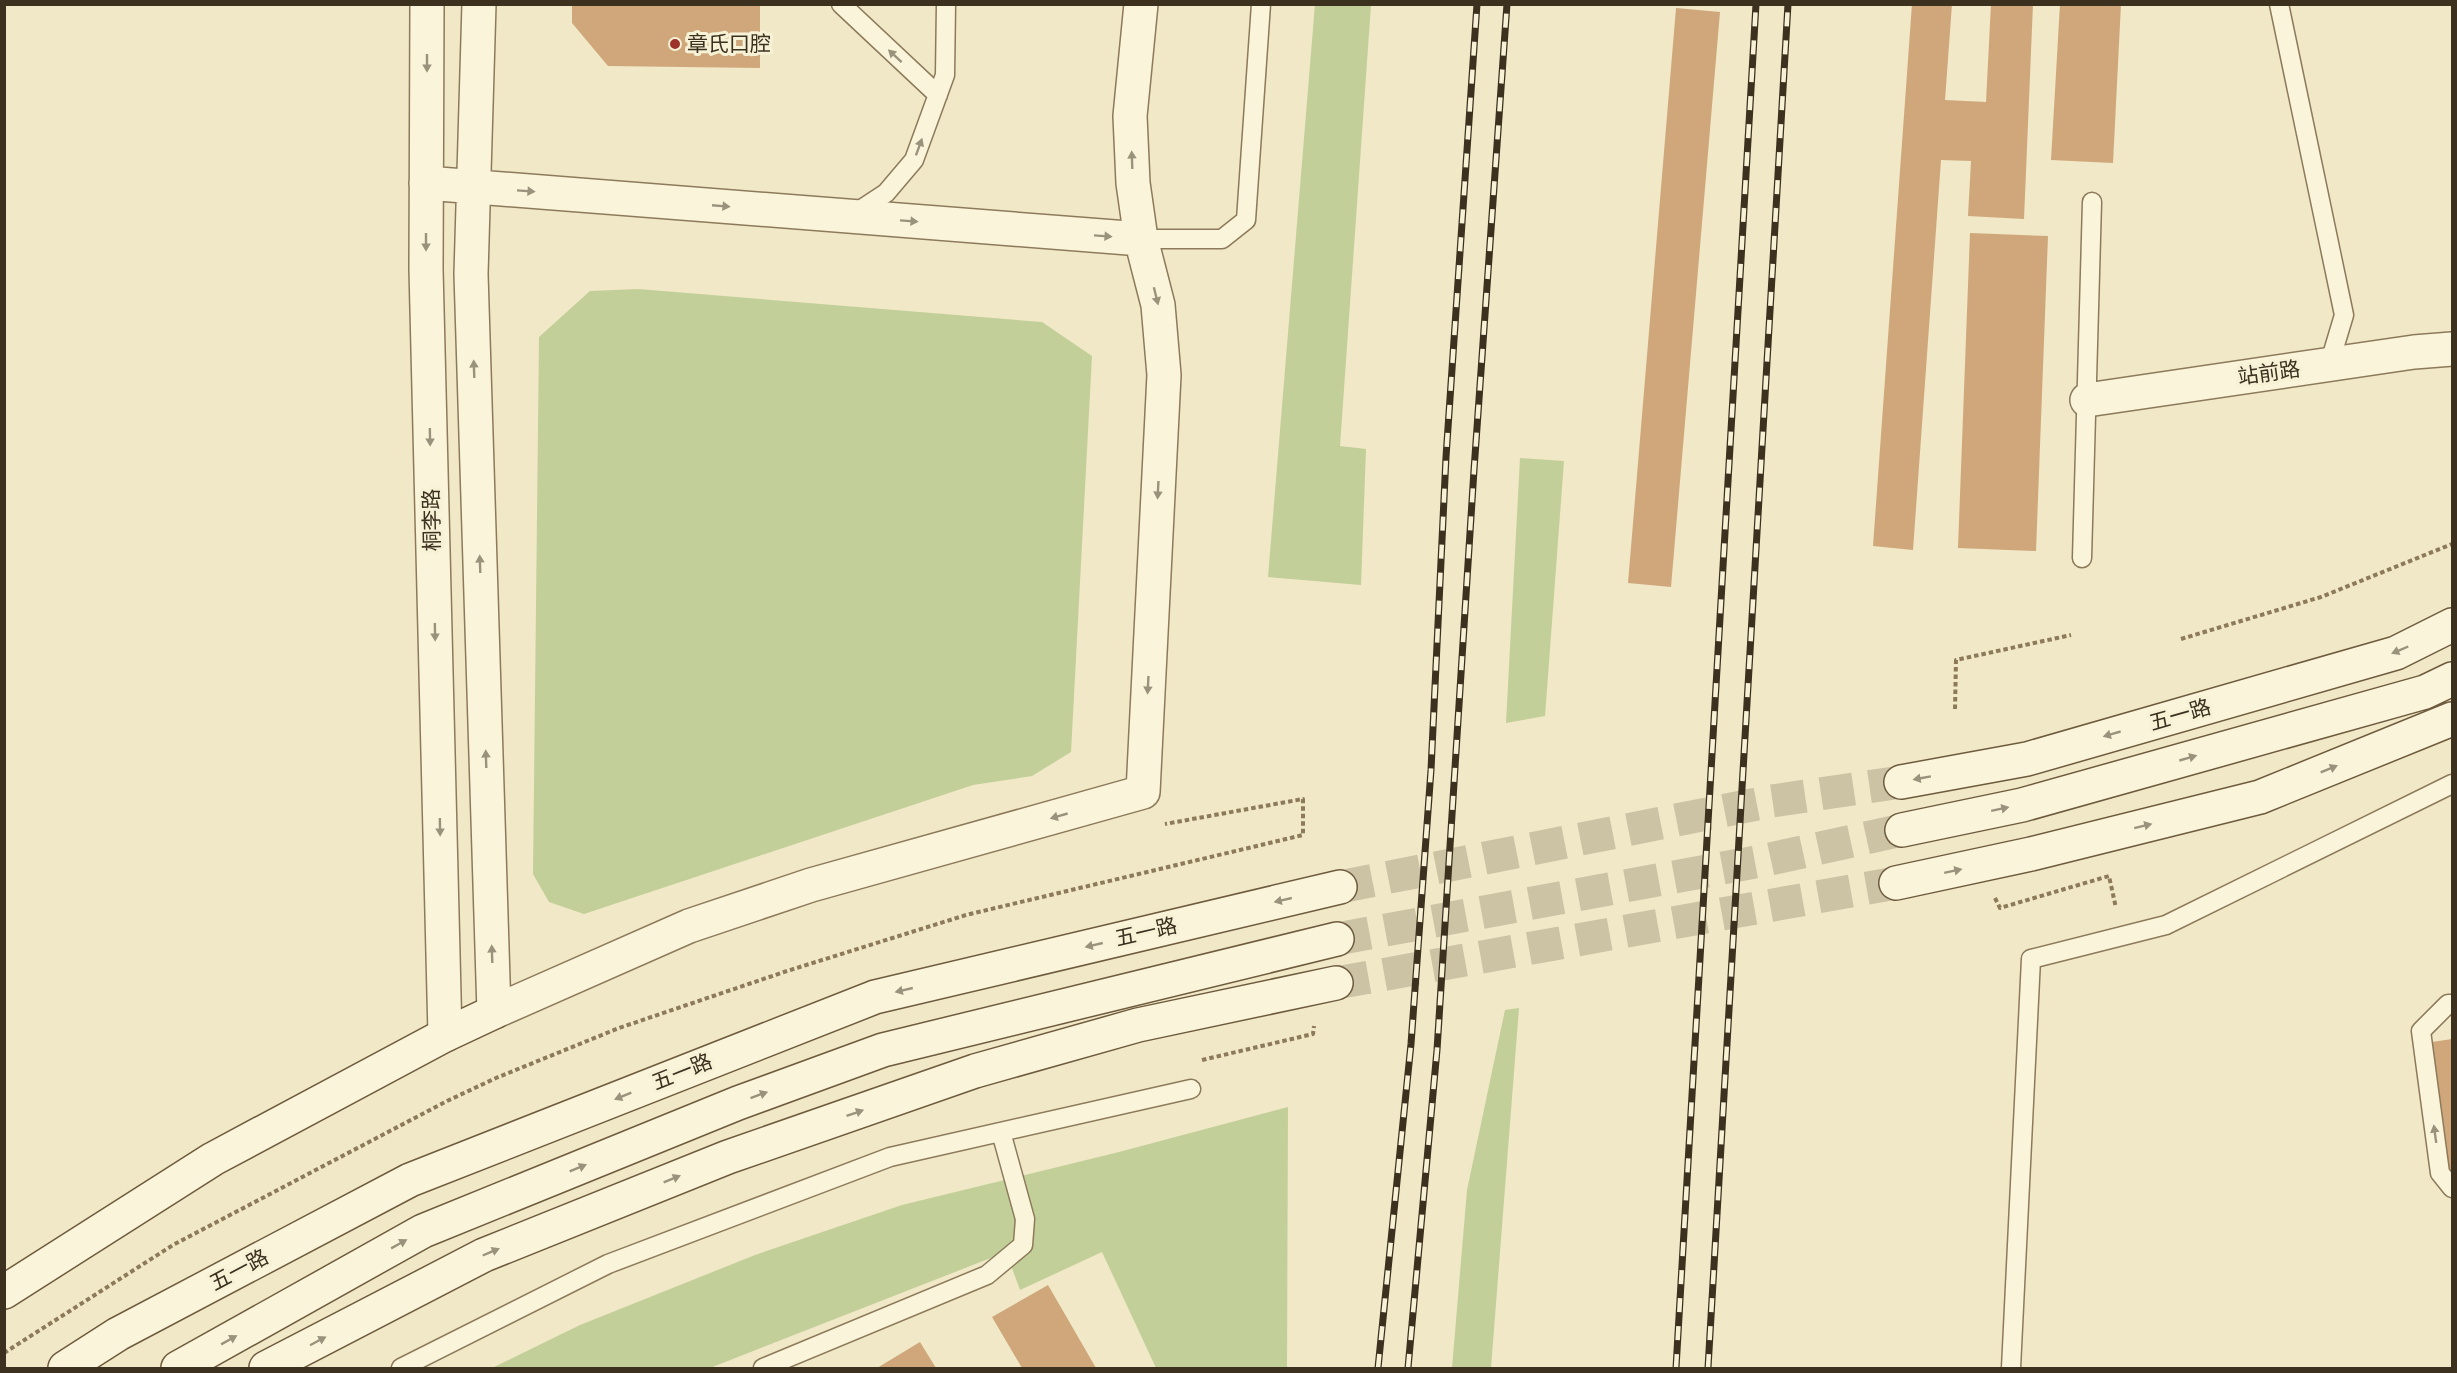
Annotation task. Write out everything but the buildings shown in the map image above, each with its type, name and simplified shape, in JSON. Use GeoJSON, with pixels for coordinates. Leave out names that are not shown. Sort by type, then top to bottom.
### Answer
{"type":"FeatureCollection","features":[{"type":"Feature","properties":{"kind":"main road","name":"桐李路"},"geometry":{"type":"LineString","coordinates":[[427,4],[426,268],[445,1035]]}},
{"type":"Feature","properties":{"kind":"main road"},"geometry":{"type":"LineString","coordinates":[[479,4],[471,274],[494,1012]]}},
{"type":"Feature","properties":{"kind":"main road"},"geometry":{"type":"LineString","coordinates":[[4,1292],[213,1159],[445,1035],[689,926],[811,885],[1143,792],[1164,375],[1158,305],[1141,239],[1132,183],[1130,116],[1141,4]]}},
{"type":"Feature","properties":{"kind":"main road"},"geometry":{"type":"LineString","coordinates":[[426,183],[1141,239]]}},
{"type":"Feature","properties":{"kind":"main road","name":"站前路"},"geometry":{"type":"LineString","coordinates":[[2086,399],[2452,349]]}},
{"type":"Feature","properties":{"kind":"main road","name":"五一路"},"geometry":{"type":"LineString","coordinates":[[1901,782],[2027,759],[2396,653],[2452,625]]}},
{"type":"Feature","properties":{"kind":"main road","name":"五一路"},"geometry":{"type":"LineString","coordinates":[[1902,830],[2022,805],[2425,692],[2452,679]]}},
{"type":"Feature","properties":{"kind":"main road"},"geometry":{"type":"LineString","coordinates":[[1896,884],[2031,854],[2260,797],[2452,718]]}},
{"type":"Feature","properties":{"kind":"main road","name":"五一路"},"geometry":{"type":"LineString","coordinates":[[65,1368],[118,1334],[410,1180],[875,997],[1340,887]]}},
{"type":"Feature","properties":{"kind":"main road"},"geometry":{"type":"LineString","coordinates":[[178,1368],[423,1231],[738,1103],[883,1050],[1337,939]]}},
{"type":"Feature","properties":{"kind":"main road"},"geometry":{"type":"LineString","coordinates":[[266,1368],[484,1255],[728,1157],[986,1068],[1138,1025],[1336,982]]}},
{"type":"Feature","properties":{"kind":"lane"},"geometry":{"type":"LineString","coordinates":[[840,4],[938,95]]}},
{"type":"Feature","properties":{"kind":"lane"},"geometry":{"type":"LineString","coordinates":[[850,216],[886,193],[914,160],[945,75],[946,4]]}},
{"type":"Feature","properties":{"kind":"lane"},"geometry":{"type":"LineString","coordinates":[[1141,239],[1222,239],[1245,220],[1261,4]]}},
{"type":"Feature","properties":{"kind":"lane"},"geometry":{"type":"LineString","coordinates":[[2279,4],[2344,315],[2329,365]]}},
{"type":"Feature","properties":{"kind":"lane"},"geometry":{"type":"LineString","coordinates":[[2082,558],[2092,202]]}},
{"type":"Feature","properties":{"kind":"lane"},"geometry":{"type":"LineString","coordinates":[[2011,1368],[2031,959],[2166,925],[2452,784]]}},
{"type":"Feature","properties":{"kind":"lane"},"geometry":{"type":"LineString","coordinates":[[2452,1004],[2448,1004],[2421,1031],[2440,1173],[2452,1188]]}},
{"type":"Feature","properties":{"kind":"lane"},"geometry":{"type":"LineString","coordinates":[[401,1368],[608,1264],[890,1157],[1191,1089]]}},
{"type":"Feature","properties":{"kind":"lane"},"geometry":{"type":"LineString","coordinates":[[763,1368],[797,1362],[987,1275],[1023,1245],[1025,1219],[1001,1132]]}},
{"type":"Feature","properties":{"kind":"path"},"geometry":{"type":"LineString","coordinates":[[2181,639],[2321,597],[2452,544]]}},
{"type":"Feature","properties":{"kind":"path"},"geometry":{"type":"LineString","coordinates":[[1955,709],[1956,660],[2071,635]]}},
{"type":"Feature","properties":{"kind":"path"},"geometry":{"type":"LineString","coordinates":[[1143,792],[1144,828],[1303,799],[1303,835]]}},
{"type":"Feature","properties":{"kind":"path"},"geometry":{"type":"LineString","coordinates":[[1992,892],[2000,908],[2109,876],[2122,936]]}},
{"type":"Feature","properties":{"kind":"path"},"geometry":{"type":"LineString","coordinates":[[1191,1089],[1187,1063],[1313,1034],[1315,1020]]}},
{"type":"Feature","properties":{"kind":"green space"},"geometry":{"type":"Polygon","coordinates":[[[1315,4],[1371,5],[1340,446],[1366,449],[1361,585],[1268,577],[1315,4]]]}},
{"type":"Feature","properties":{"kind":"green space"},"geometry":{"type":"Polygon","coordinates":[[[638,289],[1042,322],[1092,356],[1071,752],[1032,776],[973,785],[584,914],[549,902],[533,874],[539,337],[590,291],[638,289]]]}},
{"type":"Feature","properties":{"kind":"green space"},"geometry":{"type":"Polygon","coordinates":[[[1520,458],[1564,461],[1545,716],[1506,723],[1520,458]]]}},
{"type":"Feature","properties":{"kind":"green space"},"geometry":{"type":"Polygon","coordinates":[[[1519,1008],[1491,1368],[1452,1368],[1467,1190],[1505,1010],[1519,1008]]]}},
{"type":"Feature","properties":{"kind":"green space"},"geometry":{"type":"Polygon","coordinates":[[[1288,1107],[1287,1368],[1156,1368],[1102,1252],[1020,1290],[1006,1252],[710,1368],[492,1368],[580,1325],[755,1255],[902,1205],[1119,1152],[1288,1107]]]}},
{"type":"Feature","properties":{"kind":"tunnel"},"geometry":{"type":"LineString","coordinates":[[1340,887],[1772,801],[1901,782]]}},
{"type":"Feature","properties":{"kind":"tunnel"},"geometry":{"type":"LineString","coordinates":[[1337,939],[1761,861],[1902,830]]}},
{"type":"Feature","properties":{"kind":"tunnel"},"geometry":{"type":"LineString","coordinates":[[1336,983],[1896,883]]}},
{"type":"Feature","properties":{"kind":"railway"},"geometry":{"type":"LineString","coordinates":[[1378,1368],[1411,1044],[1431,770],[1446,457],[1477,4]]}},
{"type":"Feature","properties":{"kind":"railway"},"geometry":{"type":"LineString","coordinates":[[1408,1368],[1437,1050],[1474,470],[1507,4]]}},
{"type":"Feature","properties":{"kind":"railway"},"geometry":{"type":"LineString","coordinates":[[1676,1368],[1756,4]]}},
{"type":"Feature","properties":{"kind":"railway"},"geometry":{"type":"LineString","coordinates":[[1708,1368],[1788,4]]}},
{"type":"Feature","properties":{"kind":"place","name":"章氏口腔"},"geometry":{"type":"Point","coordinates":[675,44]}}]}
